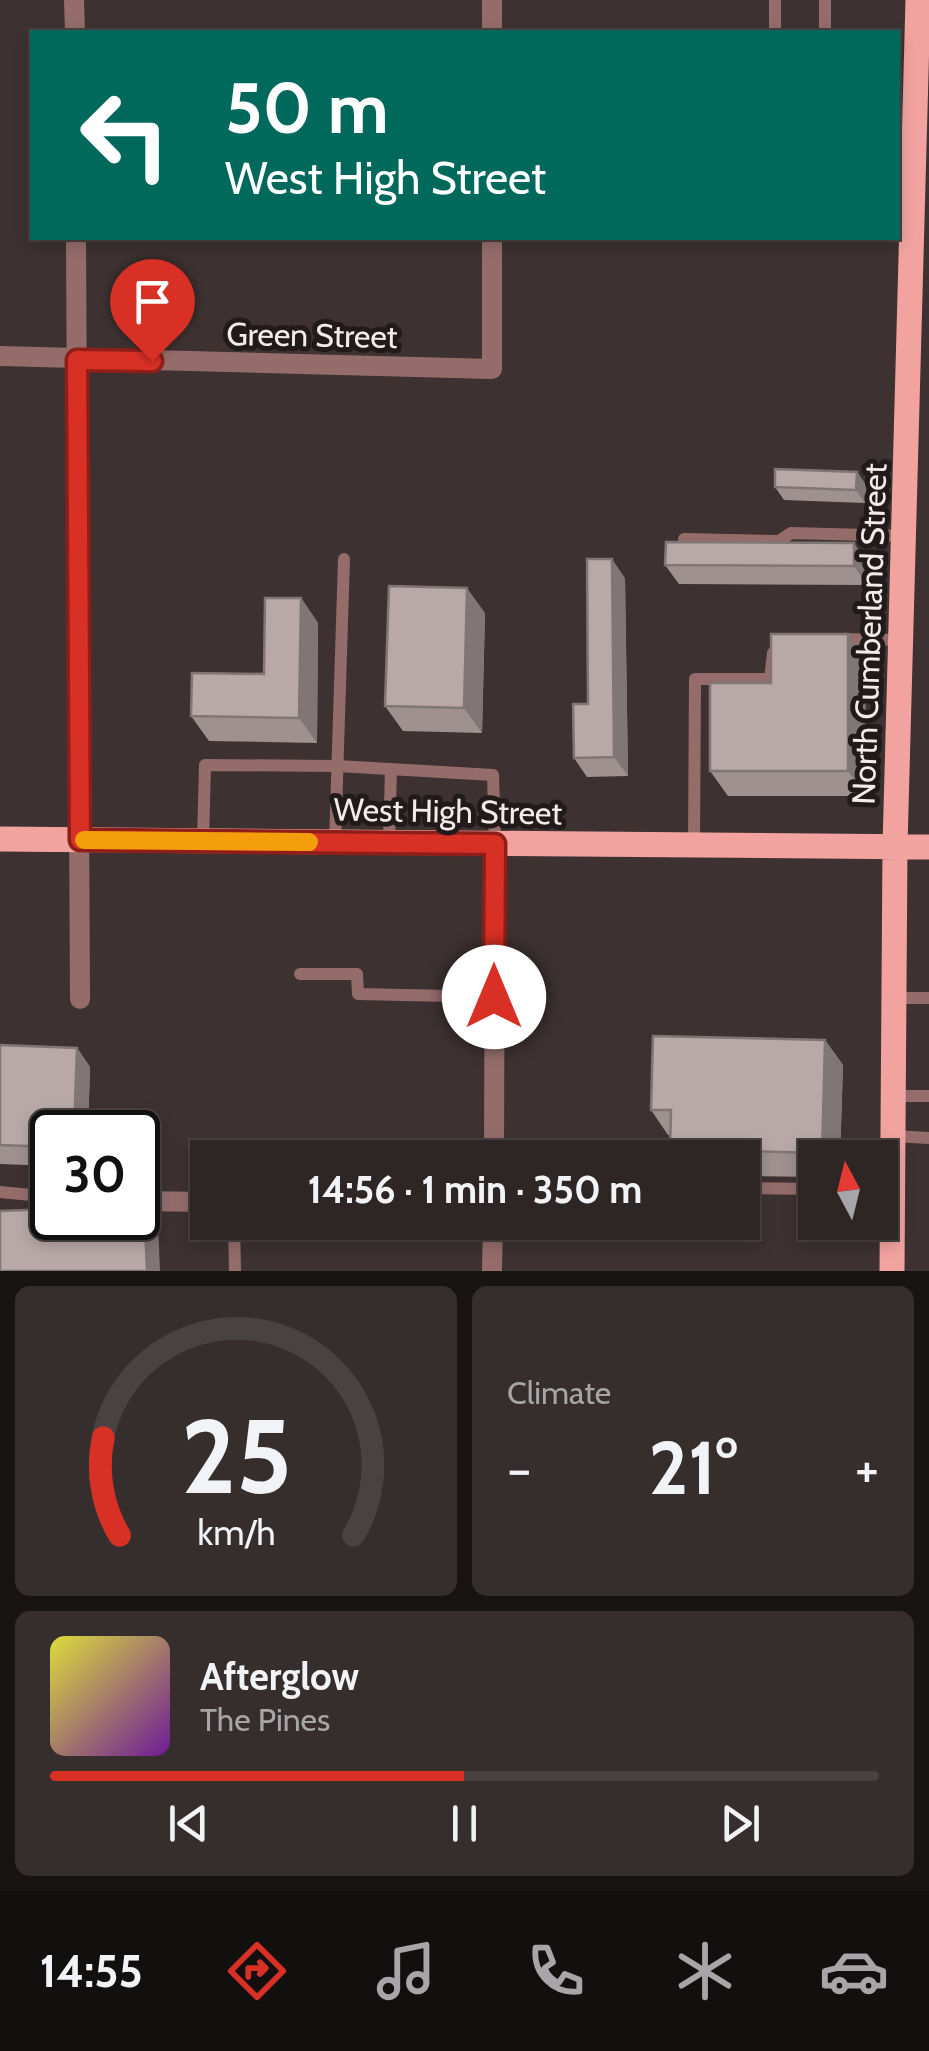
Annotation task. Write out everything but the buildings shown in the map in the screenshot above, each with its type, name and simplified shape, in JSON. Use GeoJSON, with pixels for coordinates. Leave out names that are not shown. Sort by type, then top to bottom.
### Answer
{"type":"FeatureCollection","features":[{"type":"Feature","properties":{"kind":"main road","name":"North Cumberland Street"},"geometry":{"type":"LineString","coordinates":[[892,1140],[895,846],[905,536],[919,382],[922,134],[907,78],[923,32],[918,0]]}},
{"type":"Feature","properties":{"kind":"main road","name":"West High Street"},"geometry":{"type":"LineString","coordinates":[[0,839],[929,847]]}},
{"type":"Feature","properties":{"kind":"main road","name":"North Cumberland Street"},"geometry":{"type":"LineString","coordinates":[[890,1240],[892,1271]]}},
{"type":"Feature","properties":{"kind":"street"},"geometry":{"type":"LineString","coordinates":[[74,0],[75,30]]}},
{"type":"Feature","properties":{"kind":"street"},"geometry":{"type":"LineString","coordinates":[[492,0],[492,30]]}},
{"type":"Feature","properties":{"kind":"street"},"geometry":{"type":"LineString","coordinates":[[76,240],[80,998]]}},
{"type":"Feature","properties":{"kind":"street","name":"Green Street"},"geometry":{"type":"LineString","coordinates":[[0,356],[492,368],[492,240]]}},
{"type":"Feature","properties":{"kind":"street"},"geometry":{"type":"LineString","coordinates":[[494,1140],[495,844]]}},
{"type":"Feature","properties":{"kind":"street"},"geometry":{"type":"LineString","coordinates":[[160,1201],[190,1202]]}},
{"type":"Feature","properties":{"kind":"street"},"geometry":{"type":"LineString","coordinates":[[492,1271],[493,1240]]}},
{"type":"Feature","properties":{"kind":"lane"},"geometry":{"type":"LineString","coordinates":[[774,30],[775,0]]}},
{"type":"Feature","properties":{"kind":"lane"},"geometry":{"type":"LineString","coordinates":[[824,30],[825,0]]}},
{"type":"Feature","properties":{"kind":"lane"},"geometry":{"type":"LineString","coordinates":[[684,539],[779,541],[791,533],[905,536]]}},
{"type":"Feature","properties":{"kind":"lane"},"geometry":{"type":"LineString","coordinates":[[336,842],[344,560]]}},
{"type":"Feature","properties":{"kind":"lane"},"geometry":{"type":"LineString","coordinates":[[694,845],[696,679],[770,679],[774,639]]}},
{"type":"Feature","properties":{"kind":"lane"},"geometry":{"type":"LineString","coordinates":[[829,640],[902,640]]}},
{"type":"Feature","properties":{"kind":"lane"},"geometry":{"type":"LineString","coordinates":[[203,841],[206,766],[338,766],[494,775],[495,844]]}},
{"type":"Feature","properties":{"kind":"lane"},"geometry":{"type":"LineString","coordinates":[[389,843],[390,769]]}},
{"type":"Feature","properties":{"kind":"lane"},"geometry":{"type":"LineString","coordinates":[[300,974],[357,974],[358,994],[494,997]]}},
{"type":"Feature","properties":{"kind":"lane"},"geometry":{"type":"LineString","coordinates":[[894,998],[929,998]]}},
{"type":"Feature","properties":{"kind":"lane"},"geometry":{"type":"LineString","coordinates":[[893,1096],[929,1096]]}},
{"type":"Feature","properties":{"kind":"lane"},"geometry":{"type":"LineString","coordinates":[[893,1136],[929,1138]]}},
{"type":"Feature","properties":{"kind":"lane"},"geometry":{"type":"LineString","coordinates":[[760,1188],[798,1189]]}},
{"type":"Feature","properties":{"kind":"lane"},"geometry":{"type":"LineString","coordinates":[[0,1192],[30,1195]]}},
{"type":"Feature","properties":{"kind":"lane"},"geometry":{"type":"LineString","coordinates":[[234,1240],[235,1271]]}},
{"type":"Feature","properties":{"kind":"slow traffic"},"geometry":{"type":"LineString","coordinates":[[84,840],[309,842]]}},
{"type":"Feature","properties":{"kind":"route"},"geometry":{"type":"LineString","coordinates":[[152,361],[77,360],[80,840],[495,844],[494,997]]}}]}
